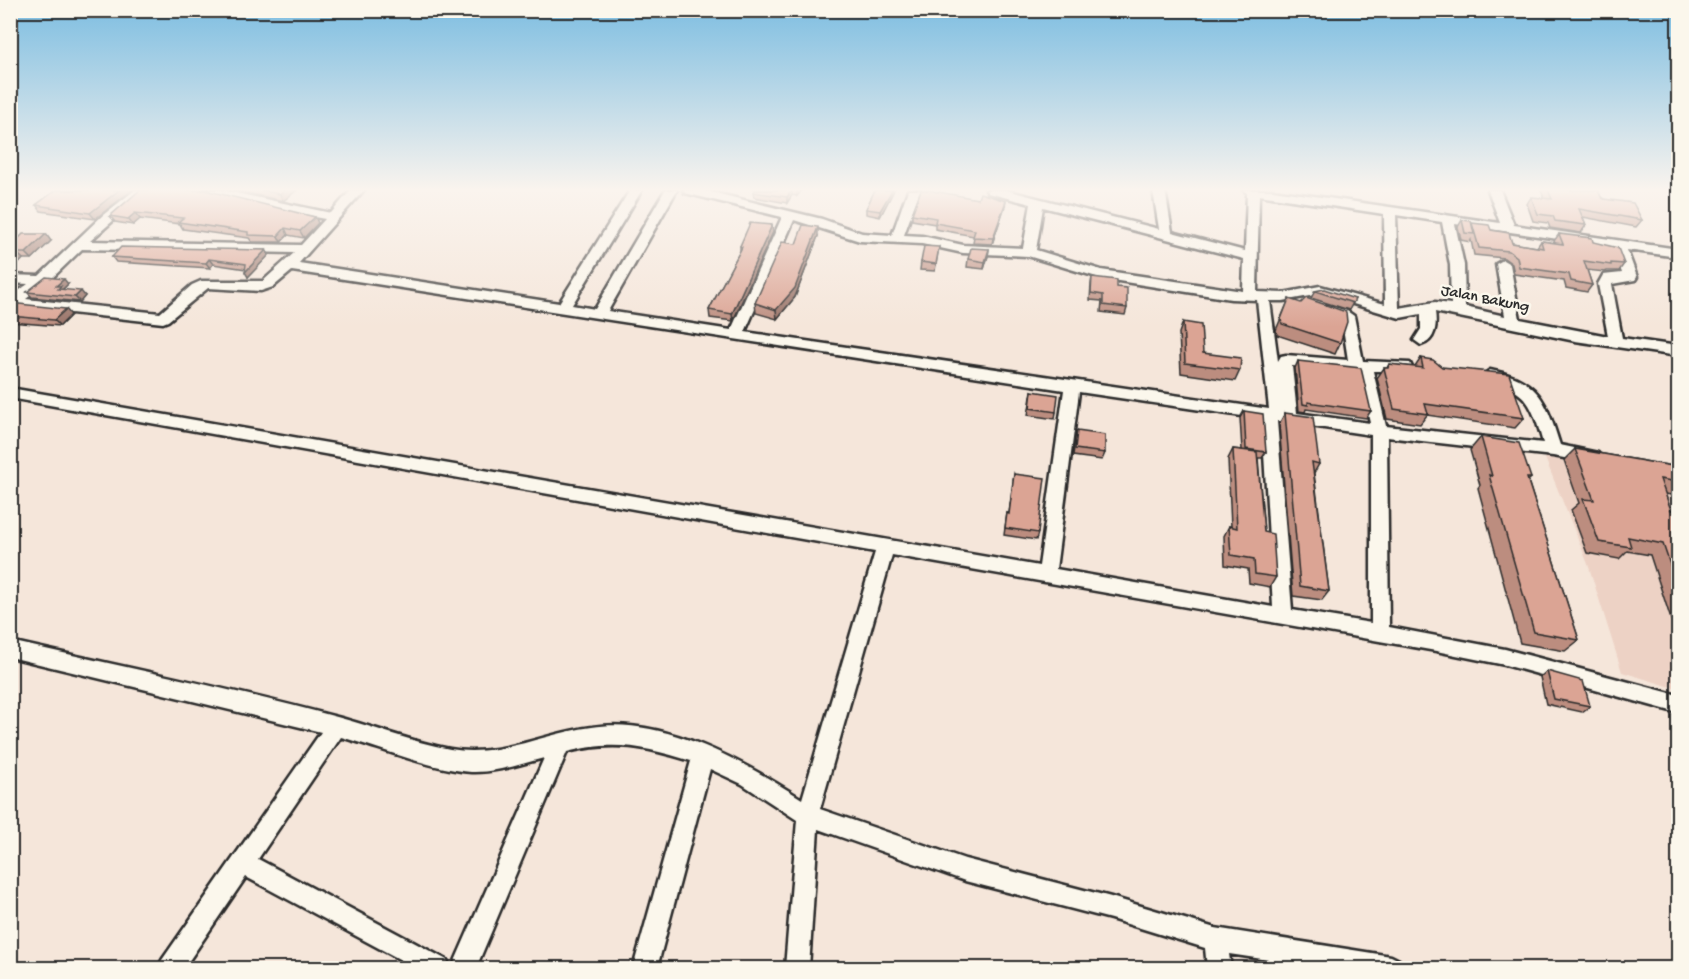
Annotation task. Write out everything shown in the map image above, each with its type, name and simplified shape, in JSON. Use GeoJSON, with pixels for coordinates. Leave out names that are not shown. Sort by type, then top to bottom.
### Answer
{"type":"FeatureCollection","features":[{"type":"Feature","properties":{"kind":"street"},"geometry":{"type":"LineString","coordinates":[[12,303],[42,279],[88,236]]}},
{"type":"Feature","properties":{"kind":"street"},"geometry":{"type":"LineString","coordinates":[[12,303],[163,318],[198,288],[206,284],[261,287],[268,285],[316,236]]}},
{"type":"Feature","properties":{"kind":"street"},"geometry":{"type":"LineString","coordinates":[[563,308],[608,236]]}},
{"type":"Feature","properties":{"kind":"street"},"geometry":{"type":"LineString","coordinates":[[599,314],[644,236]]}},
{"type":"Feature","properties":{"kind":"street"},"geometry":{"type":"LineString","coordinates":[[736,336],[780,236]]}},
{"type":"Feature","properties":{"kind":"street","name":"Jalan Bakung"},"geometry":{"type":"LineString","coordinates":[[852,236],[938,242],[963,249],[1029,252],[1100,274],[1256,297],[1282,297],[1320,290],[1392,311],[1407,313],[1427,308],[1458,310],[1616,343],[1678,351]]}},
{"type":"Feature","properties":{"kind":"street"},"geometry":{"type":"LineString","coordinates":[[1029,252],[1032,236]]}},
{"type":"Feature","properties":{"kind":"street"},"geometry":{"type":"LineString","coordinates":[[1166,236],[1252,256]]}},
{"type":"Feature","properties":{"kind":"street"},"geometry":{"type":"LineString","coordinates":[[1252,236],[1256,297],[1279,416]]}},
{"type":"Feature","properties":{"kind":"street"},"geometry":{"type":"LineString","coordinates":[[1391,236],[1392,311]]}},
{"type":"Feature","properties":{"kind":"street"},"geometry":{"type":"LineString","coordinates":[[1451,236],[1457,265],[1458,310]]}},
{"type":"Feature","properties":{"kind":"street"},"geometry":{"type":"LineString","coordinates":[[1555,236],[1678,254]]}},
{"type":"Feature","properties":{"kind":"street"},"geometry":{"type":"LineString","coordinates":[[79,245],[304,249]]}},
{"type":"Feature","properties":{"kind":"street"},"geometry":{"type":"LineString","coordinates":[[1616,343],[1605,284],[1608,278],[1630,277],[1619,245]]}},
{"type":"Feature","properties":{"kind":"street"},"geometry":{"type":"LineString","coordinates":[[1503,264],[1514,322]]}},
{"type":"Feature","properties":{"kind":"street"},"geometry":{"type":"LineString","coordinates":[[289,266],[1072,386],[1431,438],[1552,450],[1610,460]]}},
{"type":"Feature","properties":{"kind":"street"},"geometry":{"type":"LineString","coordinates":[[10,279],[42,279]]}},
{"type":"Feature","properties":{"kind":"street"},"geometry":{"type":"LineString","coordinates":[[1282,297],[1342,314],[1349,319],[1379,430],[1380,633]]}},
{"type":"Feature","properties":{"kind":"street"},"geometry":{"type":"LineString","coordinates":[[1421,340],[1430,327],[1427,308]]}},
{"type":"Feature","properties":{"kind":"street"},"geometry":{"type":"LineString","coordinates":[[1283,616],[1279,416],[1284,364],[1286,360],[1405,367]]}},
{"type":"Feature","properties":{"kind":"street"},"geometry":{"type":"LineString","coordinates":[[1475,374],[1506,378],[1529,391],[1535,398],[1552,450]]}},
{"type":"Feature","properties":{"kind":"street"},"geometry":{"type":"LineString","coordinates":[[1046,576],[1072,386]]}},
{"type":"Feature","properties":{"kind":"street"},"geometry":{"type":"LineString","coordinates":[[10,393],[1380,633],[1505,657],[1678,704]]}},
{"type":"Feature","properties":{"kind":"street"},"geometry":{"type":"LineString","coordinates":[[797,969],[808,814],[885,547]]}},
{"type":"Feature","properties":{"kind":"street"},"geometry":{"type":"LineString","coordinates":[[10,650],[337,726],[449,759],[473,762],[501,759],[592,736],[616,735],[650,739],[703,755],[749,777],[808,814],[965,870],[1111,908],[1215,940],[1391,969]]}},
{"type":"Feature","properties":{"kind":"street"},"geometry":{"type":"LineString","coordinates":[[170,969],[337,726]]}},
{"type":"Feature","properties":{"kind":"street"},"geometry":{"type":"LineString","coordinates":[[464,969],[560,744]]}},
{"type":"Feature","properties":{"kind":"street"},"geometry":{"type":"LineString","coordinates":[[645,969],[703,755]]}},
{"type":"Feature","properties":{"kind":"street"},"geometry":{"type":"LineString","coordinates":[[242,863],[439,969]]}},
{"type":"Feature","properties":{"kind":"street"},"geometry":{"type":"LineString","coordinates":[[1215,940],[1219,969]]}},
{"type":"Feature","properties":{"kind":"shaded area"},"geometry":{"type":"Polygon","coordinates":[[[1543,453],[1572,454],[1678,471],[1678,475],[1598,463],[1606,485],[1678,496],[1678,544],[1671,524],[1638,518],[1678,641],[1678,689],[1622,672],[1588,564],[1543,453]],[[1562,457],[1581,509],[1611,514],[1590,460],[1562,457]],[[1618,493],[1625,514],[1657,520],[1650,498],[1618,493]],[[1571,511],[1587,553],[1618,558],[1614,546],[1627,548],[1618,526],[1606,524],[1602,515],[1571,511]],[[1619,519],[1629,551],[1647,555],[1636,522],[1619,519]]]}},
{"type":"Feature","properties":{"kind":"building"},"geometry":{"type":"Polygon","coordinates":[[[21,236],[44,236],[26,253],[17,253],[10,260],[10,240],[17,240],[21,236]]]}},
{"type":"Feature","properties":{"kind":"building"},"geometry":{"type":"Polygon","coordinates":[[[744,236],[767,236],[732,314],[709,310],[742,247],[740,246],[744,236]]]}},
{"type":"Feature","properties":{"kind":"building"},"geometry":{"type":"Polygon","coordinates":[[[799,236],[815,236],[795,288],[776,310],[755,303],[782,242],[796,244],[799,236]]]}},
{"type":"Feature","properties":{"kind":"building"},"geometry":{"type":"Polygon","coordinates":[[[973,236],[994,236],[993,238],[973,236]]]}},
{"type":"Feature","properties":{"kind":"building"},"geometry":{"type":"Polygon","coordinates":[[[1476,236],[1510,236],[1512,243],[1543,248],[1541,241],[1563,244],[1560,236],[1573,236],[1592,238],[1593,242],[1618,248],[1624,264],[1611,263],[1611,265],[1584,261],[1592,285],[1571,281],[1569,274],[1519,267],[1517,257],[1509,251],[1479,248],[1476,236]]]}},
{"type":"Feature","properties":{"kind":"building"},"geometry":{"type":"Polygon","coordinates":[[[924,246],[939,247],[936,264],[921,262],[924,246]]]}},
{"type":"Feature","properties":{"kind":"building"},"geometry":{"type":"Polygon","coordinates":[[[121,247],[266,250],[245,272],[246,264],[209,259],[206,263],[112,257],[121,247]]]}},
{"type":"Feature","properties":{"kind":"building"},"geometry":{"type":"Polygon","coordinates":[[[971,248],[989,249],[985,262],[968,259],[971,248]]]}},
{"type":"Feature","properties":{"kind":"building"},"geometry":{"type":"Polygon","coordinates":[[[46,277],[64,279],[56,286],[61,286],[58,289],[81,291],[75,297],[27,292],[46,277]]]}},
{"type":"Feature","properties":{"kind":"building"},"geometry":{"type":"Polygon","coordinates":[[[1092,277],[1117,280],[1117,287],[1127,288],[1127,308],[1103,305],[1103,295],[1091,293],[1092,277]]]}},
{"type":"Feature","properties":{"kind":"building"},"geometry":{"type":"Polygon","coordinates":[[[1324,289],[1355,299],[1353,303],[1315,291],[1324,289]]]}},
{"type":"Feature","properties":{"kind":"building"},"geometry":{"type":"Polygon","coordinates":[[[1306,298],[1346,312],[1347,322],[1340,343],[1282,324],[1281,319],[1289,299],[1301,303],[1306,298]]]}},
{"type":"Feature","properties":{"kind":"building"},"geometry":{"type":"Polygon","coordinates":[[[10,303],[66,309],[54,320],[10,316],[10,303]]]}},
{"type":"Feature","properties":{"kind":"building"},"geometry":{"type":"Polygon","coordinates":[[[1183,322],[1201,325],[1203,353],[1241,358],[1240,370],[1185,363],[1183,322]]]}},
{"type":"Feature","properties":{"kind":"building"},"geometry":{"type":"Polygon","coordinates":[[[1421,358],[1433,360],[1442,367],[1509,374],[1524,418],[1425,404],[1428,414],[1394,409],[1384,368],[1388,368],[1389,364],[1423,368],[1421,358]]]}},
{"type":"Feature","properties":{"kind":"building"},"geometry":{"type":"Polygon","coordinates":[[[1298,361],[1361,368],[1371,411],[1308,402],[1308,405],[1303,404],[1298,361]]]}},
{"type":"Feature","properties":{"kind":"building"},"geometry":{"type":"Polygon","coordinates":[[[1032,391],[1058,395],[1056,412],[1030,408],[1032,391]]]}},
{"type":"Feature","properties":{"kind":"building"},"geometry":{"type":"Polygon","coordinates":[[[1244,411],[1263,414],[1266,452],[1246,449],[1244,411]]]}},
{"type":"Feature","properties":{"kind":"building"},"geometry":{"type":"Polygon","coordinates":[[[1285,413],[1313,417],[1319,464],[1312,462],[1329,591],[1300,586],[1285,413]]]}},
{"type":"Feature","properties":{"kind":"building"},"geometry":{"type":"Polygon","coordinates":[[[1077,431],[1105,435],[1105,453],[1075,449],[1077,431]]]}},
{"type":"Feature","properties":{"kind":"building"},"geometry":{"type":"Polygon","coordinates":[[[1481,437],[1519,443],[1531,478],[1527,478],[1579,640],[1534,632],[1489,475],[1492,476],[1481,437]]]}},
{"type":"Feature","properties":{"kind":"building"},"geometry":{"type":"Polygon","coordinates":[[[1233,449],[1257,452],[1264,532],[1273,534],[1276,577],[1255,574],[1254,559],[1231,555],[1229,526],[1237,528],[1233,449]]]}},
{"type":"Feature","properties":{"kind":"building"},"geometry":{"type":"Polygon","coordinates":[[[1575,449],[1678,467],[1678,482],[1660,479],[1671,510],[1678,511],[1678,588],[1663,544],[1628,537],[1631,547],[1599,542],[1583,499],[1594,500],[1575,449]]]}},
{"type":"Feature","properties":{"kind":"building"},"geometry":{"type":"Polygon","coordinates":[[[1014,474],[1045,478],[1038,533],[1005,528],[1014,474]]]}},
{"type":"Feature","properties":{"kind":"building"},"geometry":{"type":"Polygon","coordinates":[[[1547,671],[1583,681],[1590,706],[1554,699],[1547,671]]]}}]}
